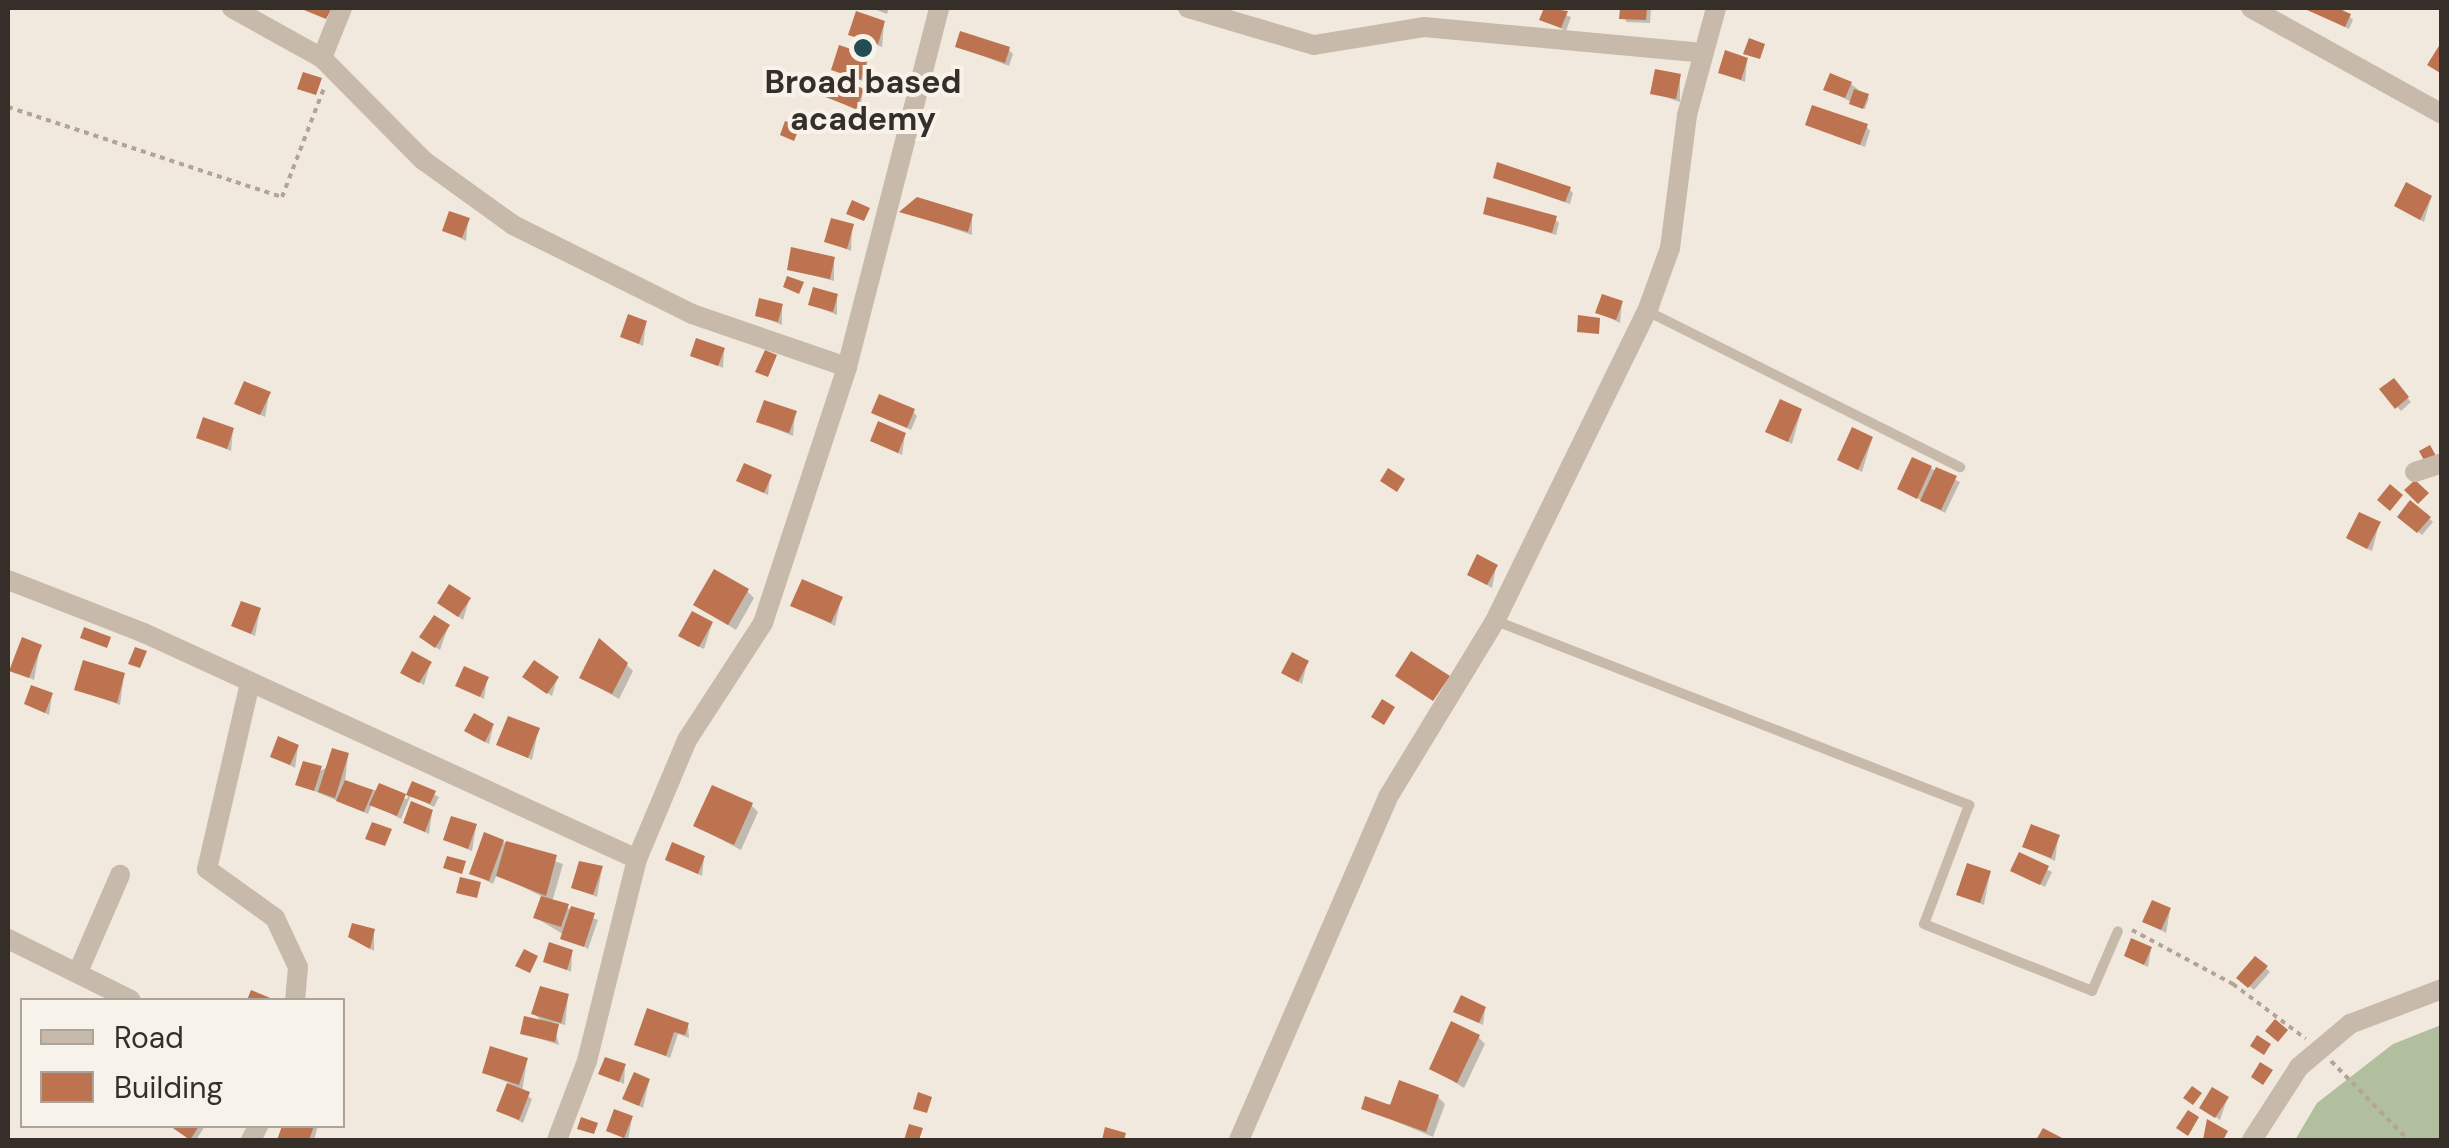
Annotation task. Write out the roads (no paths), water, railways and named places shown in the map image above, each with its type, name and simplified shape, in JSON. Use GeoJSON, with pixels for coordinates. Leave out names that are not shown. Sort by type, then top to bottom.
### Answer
{"type":"FeatureCollection","features":[{"type":"Feature","properties":{"kind":"street"},"geometry":{"type":"LineString","coordinates":[[232,8],[322,58],[411,150],[514,225],[692,314],[847,367]]}},
{"type":"Feature","properties":{"kind":"street"},"geometry":{"type":"LineString","coordinates":[[322,58],[342,8]]}},
{"type":"Feature","properties":{"kind":"street"},"geometry":{"type":"LineString","coordinates":[[557,1140],[587,1061],[637,859],[687,740],[758,637],[847,367],[939,8]]}},
{"type":"Feature","properties":{"kind":"street"},"geometry":{"type":"LineString","coordinates":[[1188,8],[1314,45],[1424,27],[1703,53]]}},
{"type":"Feature","properties":{"kind":"street"},"geometry":{"type":"LineString","coordinates":[[1239,1140],[1388,797],[1495,620],[1646,311],[1670,248],[1703,53],[1716,8]]}},
{"type":"Feature","properties":{"kind":"street"},"geometry":{"type":"LineString","coordinates":[[2251,8],[2442,114]]}},
{"type":"Feature","properties":{"kind":"street"},"geometry":{"type":"LineString","coordinates":[[2415,472],[2442,463]]}},
{"type":"Feature","properties":{"kind":"street"},"geometry":{"type":"LineString","coordinates":[[8,580],[250,683],[637,859]]}},
{"type":"Feature","properties":{"kind":"street"},"geometry":{"type":"LineString","coordinates":[[250,683],[206,869],[274,918],[298,967],[296,998]]}},
{"type":"Feature","properties":{"kind":"street"},"geometry":{"type":"LineString","coordinates":[[78,972],[120,875]]}},
{"type":"Feature","properties":{"kind":"street"},"geometry":{"type":"LineString","coordinates":[[8,939],[126,998]]}},
{"type":"Feature","properties":{"kind":"street"},"geometry":{"type":"LineString","coordinates":[[2252,1140],[2320,1050],[2350,1024],[2442,989]]}},
{"type":"Feature","properties":{"kind":"lane"},"geometry":{"type":"LineString","coordinates":[[1646,311],[1960,467]]}},
{"type":"Feature","properties":{"kind":"lane"},"geometry":{"type":"LineString","coordinates":[[1495,620],[1969,805],[1924,924],[2092,991],[2118,930]]}},
{"type":"Feature","properties":{"kind":"place","name":"Broad based academy"},"geometry":{"type":"Point","coordinates":[863,48]}}]}
